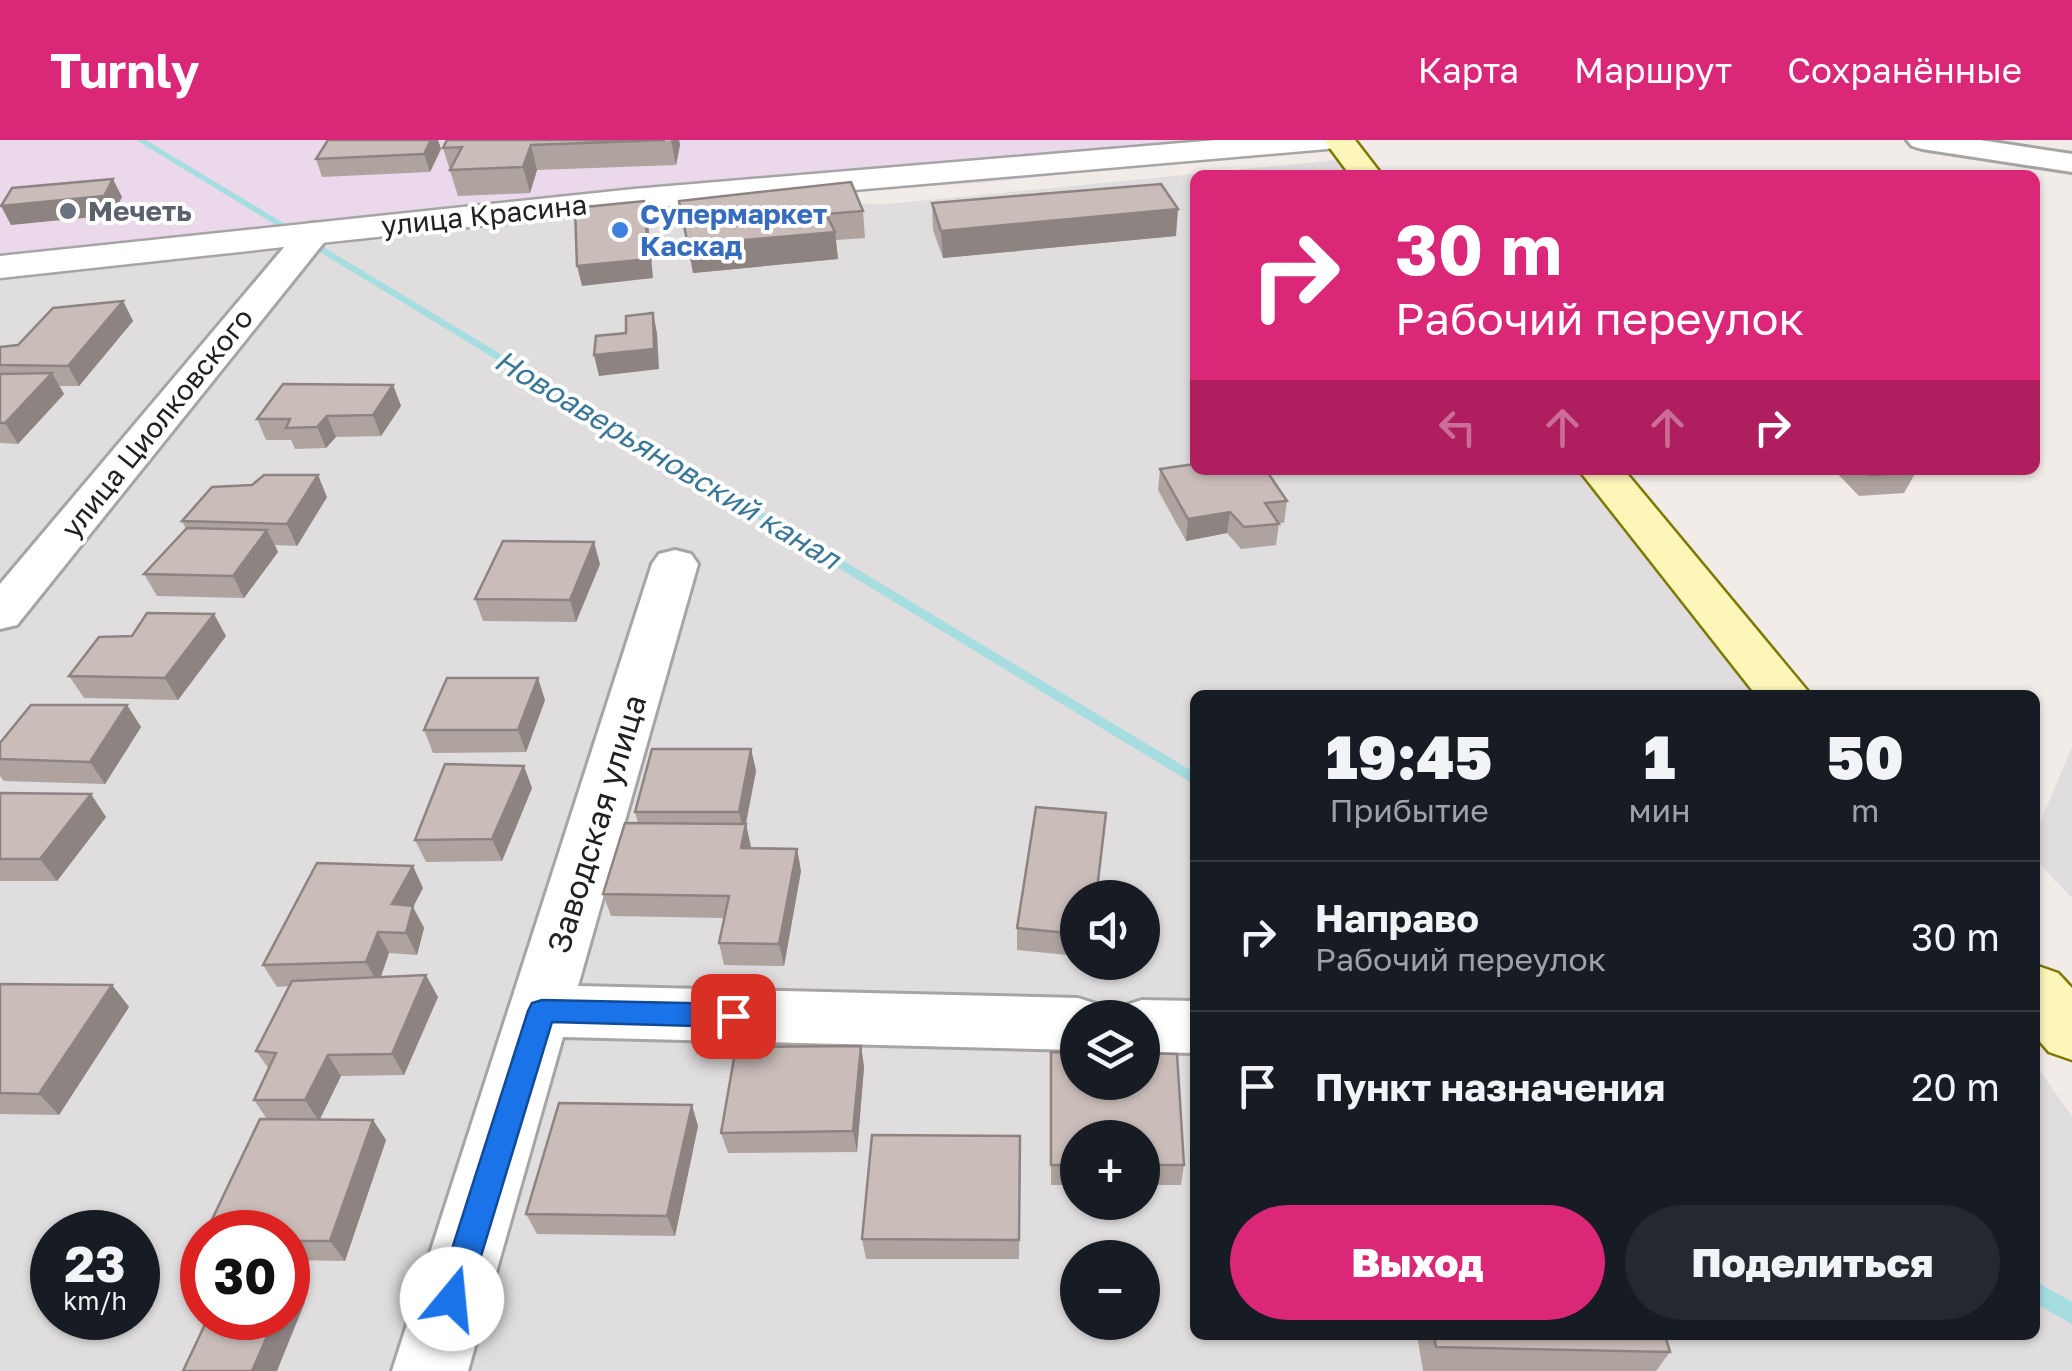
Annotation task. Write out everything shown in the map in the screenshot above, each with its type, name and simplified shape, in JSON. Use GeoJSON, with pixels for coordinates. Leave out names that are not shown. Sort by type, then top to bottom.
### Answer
{"type":"FeatureCollection","features":[{"type":"Feature","properties":{"kind":"main road"},"geometry":{"type":"LineString","coordinates":[[1339,140],[1362,170]]}},
{"type":"Feature","properties":{"kind":"main road"},"geometry":{"type":"LineString","coordinates":[[1606,475],[1781,690]]}},
{"type":"Feature","properties":{"kind":"main road"},"geometry":{"type":"LineString","coordinates":[[2040,997],[2072,1032]]}},
{"type":"Feature","properties":{"kind":"street","name":"улица Красина"},"geometry":{"type":"LineString","coordinates":[[0,267],[878,176],[1326,140]]}},
{"type":"Feature","properties":{"kind":"street"},"geometry":{"type":"LineString","coordinates":[[1922,140],[2072,163]]}},
{"type":"Feature","properties":{"kind":"street","name":"улица Циолковского"},"geometry":{"type":"LineString","coordinates":[[0,614],[314,233]]}},
{"type":"Feature","properties":{"kind":"street","name":"Заводская улица"},"geometry":{"type":"LineString","coordinates":[[430,1371],[675,564]]}},
{"type":"Feature","properties":{"kind":"street"},"geometry":{"type":"LineString","coordinates":[[542,1011],[1060,1024]]}},
{"type":"Feature","properties":{"kind":"street"},"geometry":{"type":"LineString","coordinates":[[1160,1026],[1190,1027]]}},
{"type":"Feature","properties":{"kind":"shaded area"},"geometry":{"type":"Polygon","coordinates":[[[0,140],[1348,140],[1351,144],[980,183],[543,209],[0,267],[0,140]]]}},
{"type":"Feature","properties":{"kind":"shaded area"},"geometry":{"type":"Polygon","coordinates":[[[1347,159],[1355,170],[1235,170],[1347,159]]]}},
{"type":"Feature","properties":{"kind":"shaded area"},"geometry":{"type":"Polygon","coordinates":[[[1190,174],[1190,475],[1591,475],[1756,690],[1190,690],[1190,1340],[2040,1340],[2040,1071],[2072,1116],[2072,1371],[0,1371],[0,267],[633,199],[887,204],[1190,174]]]}},
{"type":"Feature","properties":{"kind":"shaded area"},"geometry":{"type":"Polygon","coordinates":[[[2072,747],[2072,898],[2040,864],[2040,823],[2072,747]]]}},
{"type":"Feature","properties":{"kind":"building"},"geometry":{"type":"Polygon","coordinates":[[[328,140],[431,140],[424,154],[316,159],[328,140]]]}},
{"type":"Feature","properties":{"kind":"building"},"geometry":{"type":"Polygon","coordinates":[[[447,140],[665,140],[531,145],[523,167],[450,170],[462,147],[443,148],[447,140]]]}},
{"type":"Feature","properties":{"kind":"building"},"geometry":{"type":"Polygon","coordinates":[[[113,179],[104,196],[1,206],[12,188],[113,179]]]}},
{"type":"Feature","properties":{"kind":"building"},"geometry":{"type":"Polygon","coordinates":[[[851,182],[863,211],[826,214],[835,232],[688,245],[679,201],[851,182]]]}},
{"type":"Feature","properties":{"kind":"building"},"geometry":{"type":"Polygon","coordinates":[[[1161,184],[1178,209],[941,231],[932,203],[1161,184]]]}},
{"type":"Feature","properties":{"kind":"building"},"geometry":{"type":"Polygon","coordinates":[[[644,201],[649,259],[577,266],[575,208],[644,201]]]}},
{"type":"Feature","properties":{"kind":"building"},"geometry":{"type":"Polygon","coordinates":[[[123,301],[68,366],[0,365],[0,347],[18,345],[53,308],[123,301]]]}},
{"type":"Feature","properties":{"kind":"building"},"geometry":{"type":"Polygon","coordinates":[[[653,313],[654,349],[594,355],[596,336],[626,333],[626,316],[653,313]]]}},
{"type":"Feature","properties":{"kind":"building"},"geometry":{"type":"Polygon","coordinates":[[[52,373],[5,423],[0,423],[0,374],[52,373]]]}},
{"type":"Feature","properties":{"kind":"building"},"geometry":{"type":"Polygon","coordinates":[[[283,384],[393,385],[373,415],[327,416],[317,427],[286,428],[290,419],[257,419],[283,384]]]}},
{"type":"Feature","properties":{"kind":"building"},"geometry":{"type":"Polygon","coordinates":[[[1190,465],[1190,475],[1269,475],[1287,501],[1265,503],[1279,524],[1244,527],[1230,512],[1188,519],[1160,469],[1190,465]]]}},
{"type":"Feature","properties":{"kind":"building"},"geometry":{"type":"Polygon","coordinates":[[[264,475],[318,475],[287,524],[182,521],[212,487],[252,485],[264,475]]]}},
{"type":"Feature","properties":{"kind":"building"},"geometry":{"type":"Polygon","coordinates":[[[187,528],[267,530],[233,576],[144,574],[187,528]]]}},
{"type":"Feature","properties":{"kind":"building"},"geometry":{"type":"Polygon","coordinates":[[[503,541],[594,542],[570,600],[475,599],[503,541]]]}},
{"type":"Feature","properties":{"kind":"building"},"geometry":{"type":"Polygon","coordinates":[[[147,613],[214,614],[165,678],[69,676],[99,637],[132,636],[147,613]]]}},
{"type":"Feature","properties":{"kind":"building"},"geometry":{"type":"Polygon","coordinates":[[[447,678],[538,678],[518,730],[424,730],[447,678]]]}},
{"type":"Feature","properties":{"kind":"building"},"geometry":{"type":"Polygon","coordinates":[[[31,705],[127,705],[90,762],[0,759],[0,743],[31,705]]]}},
{"type":"Feature","properties":{"kind":"building"},"geometry":{"type":"Polygon","coordinates":[[[652,749],[751,749],[739,812],[635,812],[652,749]]]}},
{"type":"Feature","properties":{"kind":"building"},"geometry":{"type":"Polygon","coordinates":[[[445,764],[524,766],[492,839],[415,840],[445,764]]]}},
{"type":"Feature","properties":{"kind":"building"},"geometry":{"type":"Polygon","coordinates":[[[0,793],[91,794],[40,859],[0,859],[0,793]]]}},
{"type":"Feature","properties":{"kind":"building"},"geometry":{"type":"Polygon","coordinates":[[[1036,807],[1106,813],[1098,880],[1060,880],[1060,932],[1017,928],[1036,807]]]}},
{"type":"Feature","properties":{"kind":"building"},"geometry":{"type":"Polygon","coordinates":[[[625,823],[746,824],[741,848],[797,849],[779,944],[719,943],[729,896],[603,894],[625,823]]]}},
{"type":"Feature","properties":{"kind":"building"},"geometry":{"type":"Polygon","coordinates":[[[317,863],[413,866],[392,904],[413,906],[406,933],[378,932],[366,962],[263,965],[317,863]]]}},
{"type":"Feature","properties":{"kind":"building"},"geometry":{"type":"Polygon","coordinates":[[[426,975],[392,1054],[328,1055],[305,1100],[254,1100],[276,1053],[256,1051],[292,981],[426,975]]]}},
{"type":"Feature","properties":{"kind":"building"},"geometry":{"type":"Polygon","coordinates":[[[0,984],[112,985],[39,1094],[0,1093],[0,984]]]}},
{"type":"Feature","properties":{"kind":"building"},"geometry":{"type":"Polygon","coordinates":[[[861,1046],[853,1131],[721,1133],[736,1047],[861,1046]]]}},
{"type":"Feature","properties":{"kind":"building"},"geometry":{"type":"Polygon","coordinates":[[[1051,1052],[1060,1052],[1060,1100],[1160,1100],[1160,1054],[1177,1054],[1184,1165],[1160,1165],[1160,1120],[1060,1120],[1060,1165],[1051,1165],[1051,1052]]]}},
{"type":"Feature","properties":{"kind":"building"},"geometry":{"type":"Polygon","coordinates":[[[559,1103],[692,1105],[667,1216],[526,1214],[559,1103]]]}},
{"type":"Feature","properties":{"kind":"building"},"geometry":{"type":"Polygon","coordinates":[[[260,1119],[373,1120],[330,1241],[310,1241],[310,1210],[217,1210],[260,1119]]]}},
{"type":"Feature","properties":{"kind":"building"},"geometry":{"type":"Polygon","coordinates":[[[872,1135],[1020,1136],[1019,1240],[862,1239],[872,1135]]]}},
{"type":"Feature","properties":{"kind":"building"},"geometry":{"type":"Polygon","coordinates":[[[198,1340],[265,1340],[252,1371],[183,1371],[198,1340]]]}},
{"type":"Feature","properties":{"kind":"building"},"geometry":{"type":"Polygon","coordinates":[[[1435,1340],[1666,1340],[1670,1352],[1436,1347],[1435,1340]]]}},
{"type":"Feature","properties":{"kind":"waterway","name":"Новоаверьяновский канал"},"geometry":{"type":"LineString","coordinates":[[140,140],[1190,777]]}},
{"type":"Feature","properties":{"kind":"waterway","name":"Новоаверьяновский канал"},"geometry":{"type":"LineString","coordinates":[[2040,1294],[2072,1314]]}},
{"type":"Feature","properties":{"kind":"place","name":"Мечеть"},"geometry":{"type":"Point","coordinates":[68,211]}},
{"type":"Feature","properties":{"kind":"place","name":"Супермаркет Каскад"},"geometry":{"type":"Point","coordinates":[620,230]}},
{"type":"Feature","properties":{"kind":"route"},"geometry":{"type":"LineString","coordinates":[[452,1299],[542,1011],[733,1016]]}}]}
